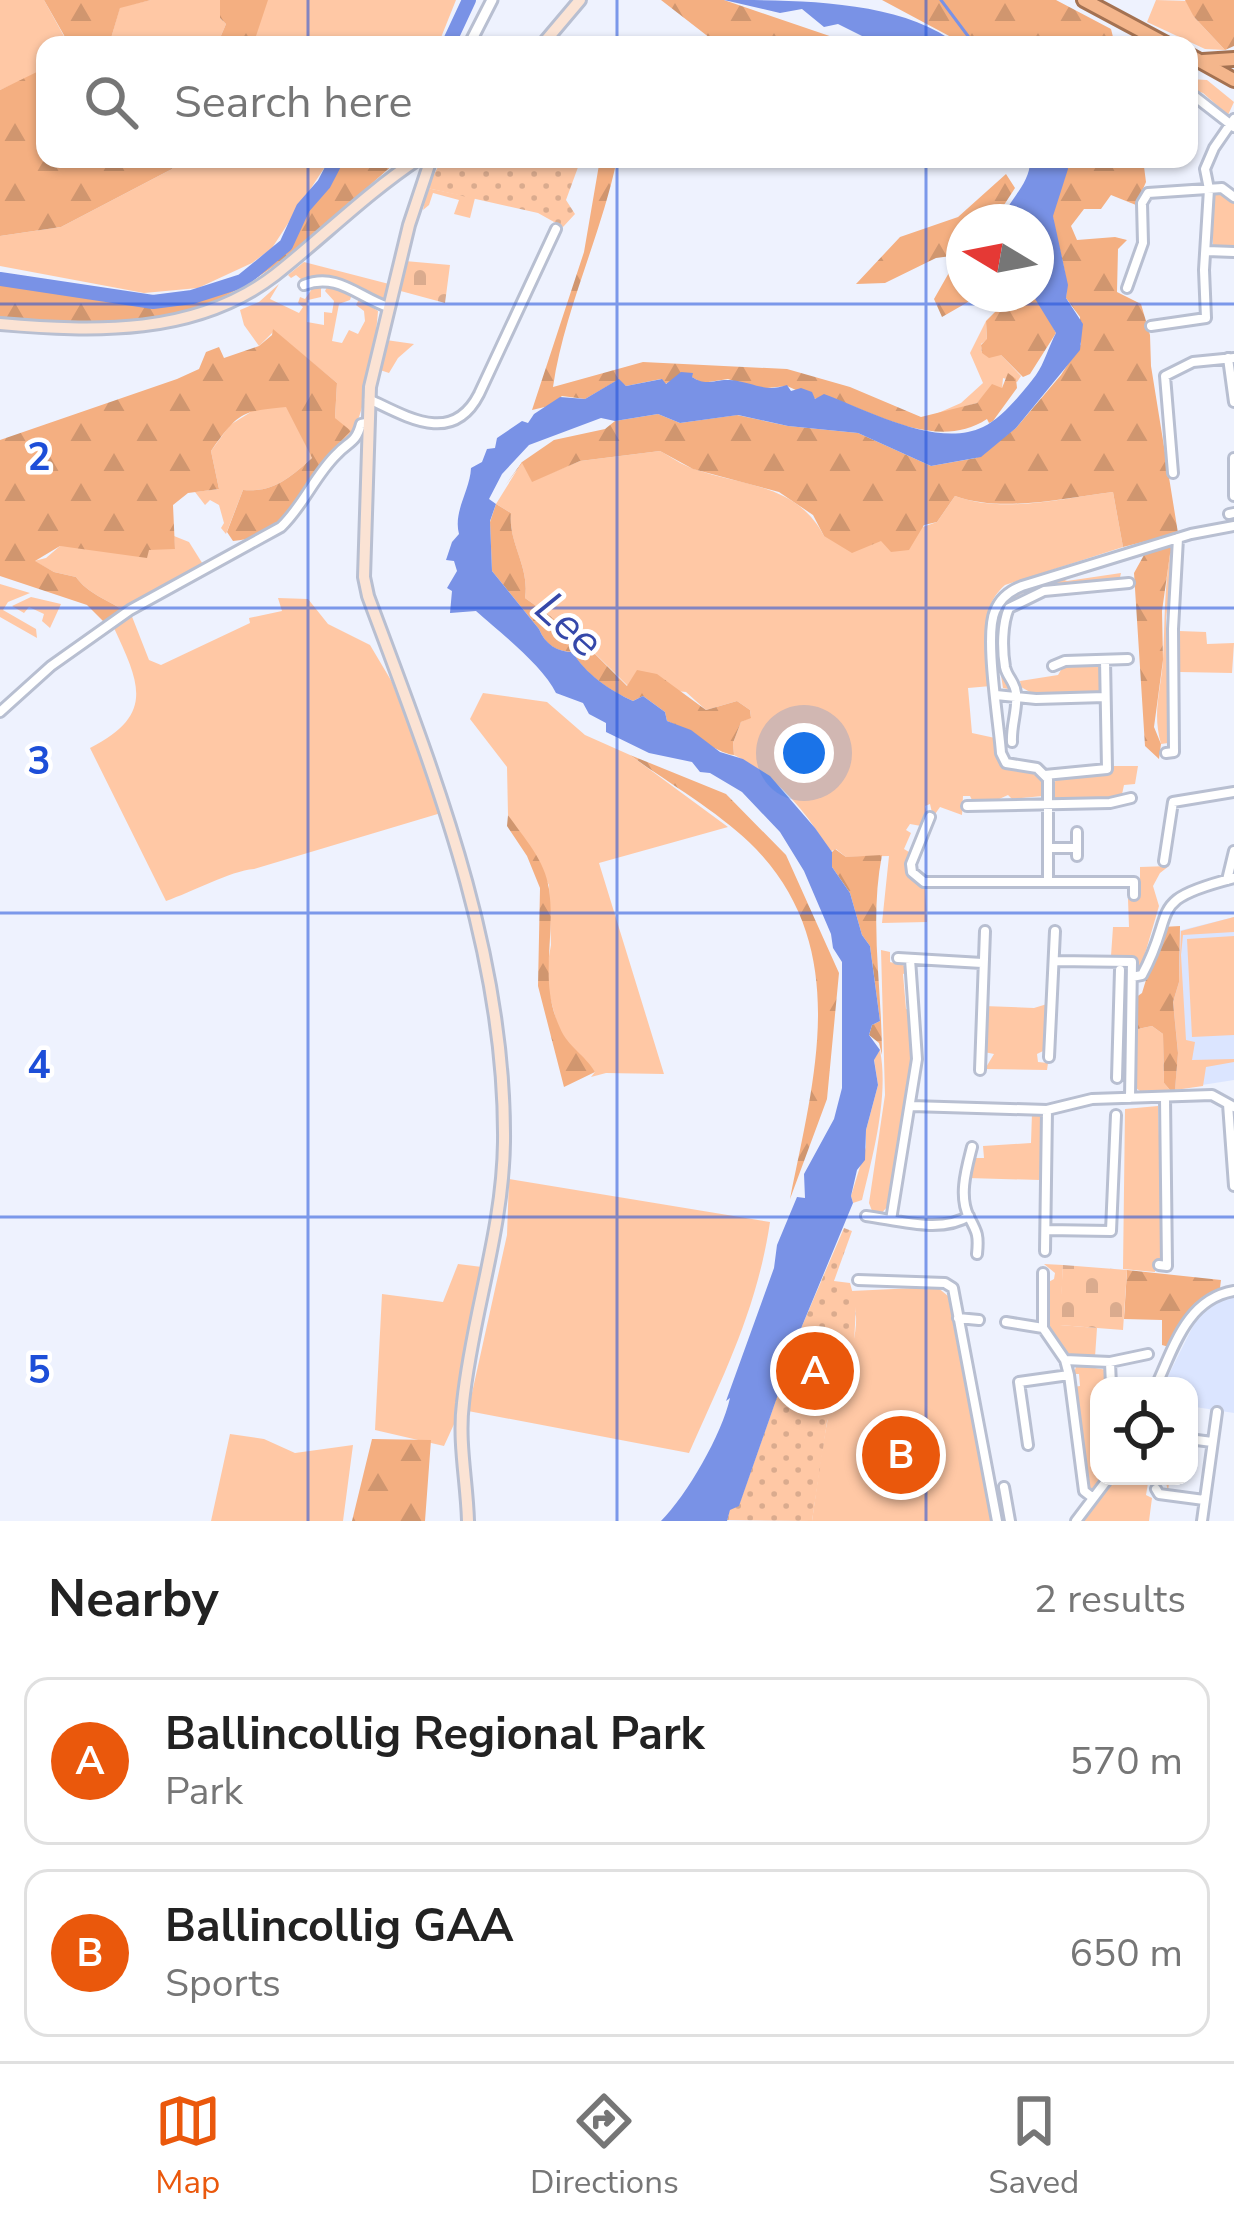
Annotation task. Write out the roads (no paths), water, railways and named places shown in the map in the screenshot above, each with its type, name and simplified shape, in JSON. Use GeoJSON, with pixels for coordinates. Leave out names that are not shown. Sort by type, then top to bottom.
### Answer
{"type":"FeatureCollection","features":[{"type":"Feature","properties":{"kind":"highway"},"geometry":{"type":"LineString","coordinates":[[1084,0],[1151,36]]}},
{"type":"Feature","properties":{"kind":"highway"},"geometry":{"type":"LineString","coordinates":[[1198,58],[1234,58]]}},
{"type":"Feature","properties":{"kind":"highway"},"geometry":{"type":"LineString","coordinates":[[1198,60],[1234,80]]}},
{"type":"Feature","properties":{"kind":"main road"},"geometry":{"type":"LineString","coordinates":[[550,36],[580,0]]}},
{"type":"Feature","properties":{"kind":"main road"},"geometry":{"type":"LineString","coordinates":[[0,324],[135,327],[222,307],[272,277],[407,168]]}},
{"type":"Feature","properties":{"kind":"main road"},"geometry":{"type":"LineString","coordinates":[[428,168],[388,307],[368,399],[364,546],[368,596],[444,805],[500,1047],[502,1184],[462,1408],[468,1521]]}},
{"type":"Feature","properties":{"kind":"street"},"geometry":{"type":"LineString","coordinates":[[474,36],[492,0]]}},
{"type":"Feature","properties":{"kind":"street"},"geometry":{"type":"LineString","coordinates":[[1151,326],[1206,318],[1209,189],[1205,169],[1232,124],[1198,99]]}},
{"type":"Feature","properties":{"kind":"street"},"geometry":{"type":"LineString","coordinates":[[1127,288],[1143,243],[1142,203],[1148,193],[1222,188],[1234,197]]}},
{"type":"Feature","properties":{"kind":"street"},"geometry":{"type":"LineString","coordinates":[[368,399],[423,422],[450,424],[465,415],[556,229]]}},
{"type":"Feature","properties":{"kind":"street"},"geometry":{"type":"LineString","coordinates":[[1208,251],[1234,252]]}},
{"type":"Feature","properties":{"kind":"street"},"geometry":{"type":"LineString","coordinates":[[304,285],[336,282],[388,307]]}},
{"type":"Feature","properties":{"kind":"street"},"geometry":{"type":"LineString","coordinates":[[1173,473],[1165,376],[1193,362],[1231,358],[1234,402]]}},
{"type":"Feature","properties":{"kind":"street"},"geometry":{"type":"LineString","coordinates":[[0,712],[51,666],[130,610],[281,527],[299,510],[336,454],[353,444],[361,424],[366,423]]}},
{"type":"Feature","properties":{"kind":"street"},"geometry":{"type":"LineString","coordinates":[[1234,458],[1234,496]]}},
{"type":"Feature","properties":{"kind":"street"},"geometry":{"type":"LineString","coordinates":[[1105,660],[1107,769],[1046,775],[1002,759],[992,624],[996,607],[1007,593],[1178,538],[1234,526]]}},
{"type":"Feature","properties":{"kind":"street"},"geometry":{"type":"LineString","coordinates":[[1166,753],[1174,752],[1178,538]]}},
{"type":"Feature","properties":{"kind":"street"},"geometry":{"type":"LineString","coordinates":[[1012,742],[1017,696],[1005,668],[1005,617],[1012,604],[1044,591],[1129,583]]}},
{"type":"Feature","properties":{"kind":"street"},"geometry":{"type":"LineString","coordinates":[[1053,666],[1065,661],[1128,659]]}},
{"type":"Feature","properties":{"kind":"street"},"geometry":{"type":"LineString","coordinates":[[996,695],[1105,697]]}},
{"type":"Feature","properties":{"kind":"street"},"geometry":{"type":"LineString","coordinates":[[1046,775],[1048,882]]}},
{"type":"Feature","properties":{"kind":"street"},"geometry":{"type":"LineString","coordinates":[[1164,861],[1170,807],[1176,800],[1234,792]]}},
{"type":"Feature","properties":{"kind":"street"},"geometry":{"type":"LineString","coordinates":[[968,806],[1131,798]]}},
{"type":"Feature","properties":{"kind":"street"},"geometry":{"type":"LineString","coordinates":[[930,817],[911,867],[924,882],[1134,882],[1134,895]]}},
{"type":"Feature","properties":{"kind":"street"},"geometry":{"type":"LineString","coordinates":[[910,830],[922,834]]}},
{"type":"Feature","properties":{"kind":"street"},"geometry":{"type":"LineString","coordinates":[[1048,848],[1077,852],[1077,832]]}},
{"type":"Feature","properties":{"kind":"street"},"geometry":{"type":"LineString","coordinates":[[1132,977],[1142,975],[1151,957],[1167,906],[1183,894],[1230,879],[1234,851]]}},
{"type":"Feature","properties":{"kind":"street"},"geometry":{"type":"LineString","coordinates":[[980,1070],[985,931]]}},
{"type":"Feature","properties":{"kind":"street"},"geometry":{"type":"LineString","coordinates":[[1049,1057],[1055,931]]}},
{"type":"Feature","properties":{"kind":"street"},"geometry":{"type":"LineString","coordinates":[[898,958],[982,963]]}},
{"type":"Feature","properties":{"kind":"street"},"geometry":{"type":"LineString","coordinates":[[890,1220],[911,1106],[917,1038],[910,959]]}},
{"type":"Feature","properties":{"kind":"street"},"geometry":{"type":"LineString","coordinates":[[1054,961],[1132,962],[1117,1078]]}},
{"type":"Feature","properties":{"kind":"street"},"geometry":{"type":"LineString","coordinates":[[1120,970],[1130,1098]]}},
{"type":"Feature","properties":{"kind":"street"},"geometry":{"type":"LineString","coordinates":[[911,1106],[1047,1110],[1092,1099],[1212,1095],[1231,1106],[1234,1180]]}},
{"type":"Feature","properties":{"kind":"street"},"geometry":{"type":"LineString","coordinates":[[1160,1265],[1167,1266],[1165,1098]]}},
{"type":"Feature","properties":{"kind":"street"},"geometry":{"type":"LineString","coordinates":[[1046,1251],[1047,1110]]}},
{"type":"Feature","properties":{"kind":"street"},"geometry":{"type":"LineString","coordinates":[[1046,1230],[1111,1231],[1116,1115]]}},
{"type":"Feature","properties":{"kind":"street"},"geometry":{"type":"LineString","coordinates":[[972,1147],[965,1176],[969,1216],[979,1233],[977,1254]]}},
{"type":"Feature","properties":{"kind":"street"},"geometry":{"type":"LineString","coordinates":[[866,1216],[940,1225],[969,1216]]}},
{"type":"Feature","properties":{"kind":"street"},"geometry":{"type":"LineString","coordinates":[[1043,1273],[1042,1328],[1065,1360],[1084,1492],[1093,1498]]}},
{"type":"Feature","properties":{"kind":"street"},"geometry":{"type":"LineString","coordinates":[[858,1280],[950,1285],[998,1521]]}},
{"type":"Feature","properties":{"kind":"street"},"geometry":{"type":"LineString","coordinates":[[1161,1377],[1194,1311],[1209,1298],[1234,1291]]}},
{"type":"Feature","properties":{"kind":"street"},"geometry":{"type":"LineString","coordinates":[[958,1318],[980,1320]]}},
{"type":"Feature","properties":{"kind":"street"},"geometry":{"type":"LineString","coordinates":[[1006,1322],[1042,1328]]}},
{"type":"Feature","properties":{"kind":"street"},"geometry":{"type":"LineString","coordinates":[[1065,1360],[1110,1362],[1148,1354]]}},
{"type":"Feature","properties":{"kind":"street"},"geometry":{"type":"LineString","coordinates":[[1110,1362],[1111,1377]]}},
{"type":"Feature","properties":{"kind":"street"},"geometry":{"type":"LineString","coordinates":[[1028,1445],[1019,1382],[1069,1375]]}},
{"type":"Feature","properties":{"kind":"street"},"geometry":{"type":"LineString","coordinates":[[1202,1521],[1217,1412]]}},
{"type":"Feature","properties":{"kind":"street"},"geometry":{"type":"LineString","coordinates":[[1198,1440],[1212,1442]]}},
{"type":"Feature","properties":{"kind":"street"},"geometry":{"type":"LineString","coordinates":[[1076,1521],[1103,1485]]}},
{"type":"Feature","properties":{"kind":"street"},"geometry":{"type":"LineString","coordinates":[[1004,1487],[1010,1521]]}},
{"type":"Feature","properties":{"kind":"street"},"geometry":{"type":"LineString","coordinates":[[1156,1490],[1204,1500]]}},
{"type":"Feature","properties":{"kind":"water"},"geometry":{"type":"Polygon","coordinates":[[[724,0],[817,2],[879,11],[944,36],[862,36],[838,24],[824,27],[802,9],[780,13],[724,0]]]}},
{"type":"Feature","properties":{"kind":"water"},"geometry":{"type":"Polygon","coordinates":[[[1029,168],[1068,168],[1054,213],[1054,204],[1011,204],[1029,168]]]}},
{"type":"Feature","properties":{"kind":"water"},"geometry":{"type":"Polygon","coordinates":[[[1054,221],[1068,285],[1066,298],[1083,324],[1080,350],[1016,428],[981,457],[931,466],[858,433],[738,415],[680,423],[658,414],[615,421],[601,418],[529,445],[502,474],[489,499],[496,504],[490,521],[492,571],[545,639],[557,649],[573,652],[591,674],[616,692],[633,701],[643,696],[665,712],[667,721],[770,776],[832,852],[832,867],[850,893],[862,935],[870,946],[880,1021],[872,1025],[869,1035],[880,1050],[874,1060],[878,1085],[853,1203],[802,1326],[739,1506],[730,1510],[727,1521],[661,1521],[692,1480],[720,1429],[774,1268],[777,1245],[797,1197],[805,1198],[804,1174],[834,1119],[842,1088],[842,962],[804,871],[780,832],[742,792],[700,772],[692,762],[649,753],[606,732],[606,723],[589,714],[583,703],[556,693],[532,661],[476,611],[450,613],[452,591],[447,588],[457,571],[454,561],[446,560],[459,534],[458,517],[471,468],[482,462],[487,449],[495,448],[497,438],[522,421],[528,423],[560,397],[585,399],[619,379],[626,386],[662,379],[666,384],[681,372],[693,373],[702,382],[730,380],[772,388],[787,385],[791,391],[801,388],[812,392],[815,399],[824,394],[903,425],[965,433],[990,423],[1012,404],[1042,366],[1056,333],[1043,312],[1054,312],[1054,221]]]}},
{"type":"Feature","properties":{"kind":"waterway"},"geometry":{"type":"LineString","coordinates":[[452,36],[469,0]]}},
{"type":"Feature","properties":{"kind":"waterway"},"geometry":{"type":"LineString","coordinates":[[941,0],[968,36]]}},
{"type":"Feature","properties":{"kind":"waterway"},"geometry":{"type":"LineString","coordinates":[[0,279],[153,302],[192,297],[242,281],[286,245],[303,208],[332,168]]}},
{"type":"Feature","properties":{"kind":"place","name":"Ballincollig Regional Park"},"geometry":{"type":"Point","coordinates":[815,1371]}},
{"type":"Feature","properties":{"kind":"place","name":"Ballincollig GAA"},"geometry":{"type":"Point","coordinates":[901,1455]}},
{"type":"Feature","properties":{"kind":"water label","name":"Lee"},"geometry":{"type":"Point","coordinates":[569,625]}}]}
